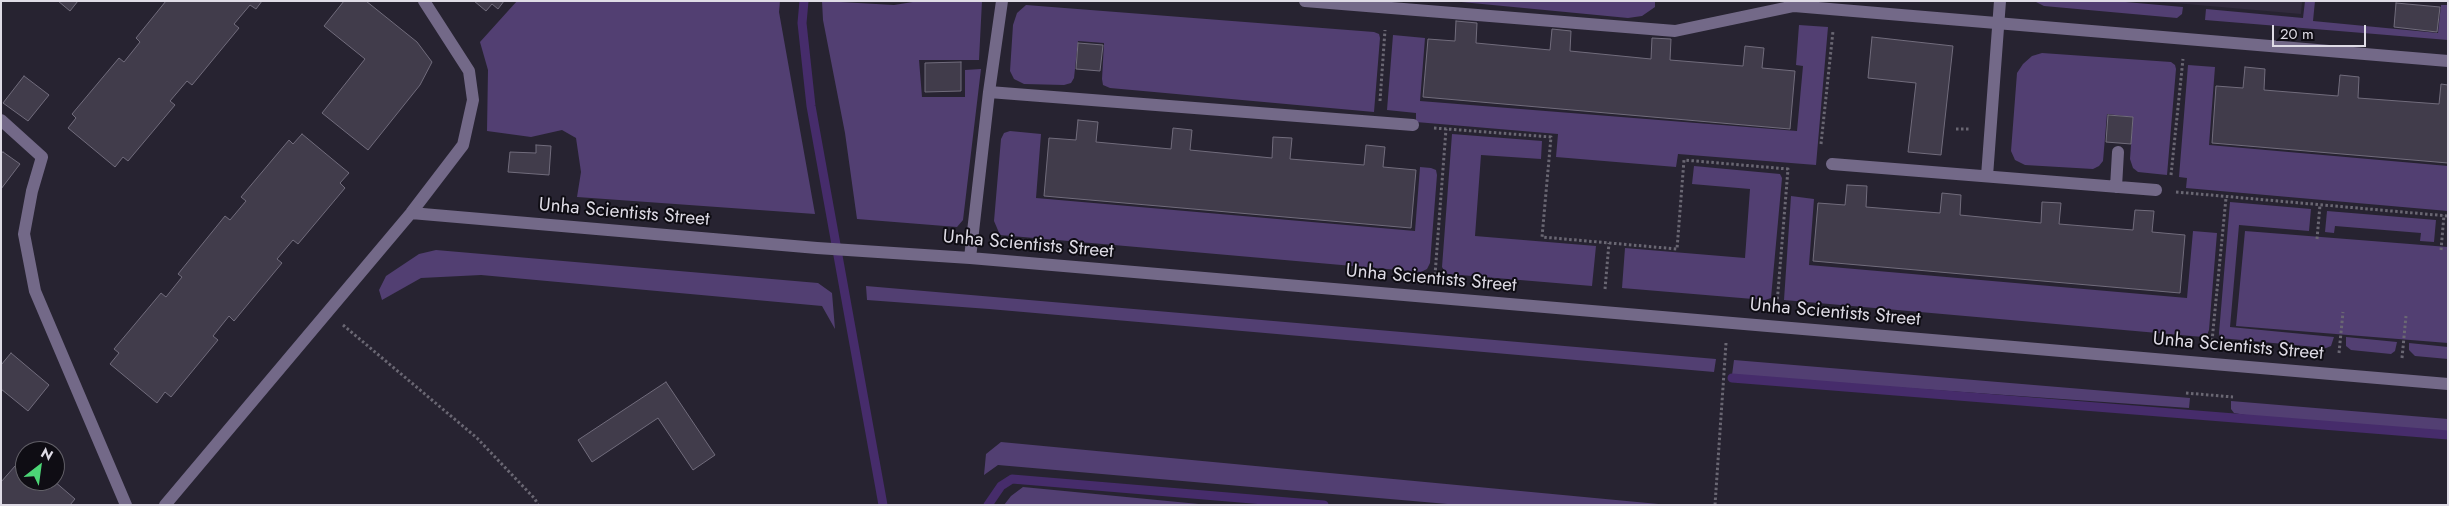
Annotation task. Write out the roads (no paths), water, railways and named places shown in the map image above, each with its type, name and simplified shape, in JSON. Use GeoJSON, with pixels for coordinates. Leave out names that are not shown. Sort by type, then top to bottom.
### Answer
{"type":"FeatureCollection","features":[{"type":"Feature","properties":{"kind":"street"},"geometry":{"type":"LineString","coordinates":[[165,505],[411,214],[463,145],[473,100],[468,71],[424,1]]}},
{"type":"Feature","properties":{"kind":"street"},"geometry":{"type":"LineString","coordinates":[[970,258],[988,92],[1002,1]]}},
{"type":"Feature","properties":{"kind":"street"},"geometry":{"type":"LineString","coordinates":[[1305,1],[1675,31],[1794,6],[2448,61]]}},
{"type":"Feature","properties":{"kind":"street"},"geometry":{"type":"LineString","coordinates":[[1987,176],[2000,1]]}},
{"type":"Feature","properties":{"kind":"street"},"geometry":{"type":"LineString","coordinates":[[988,92],[1413,125]]}},
{"type":"Feature","properties":{"kind":"street"},"geometry":{"type":"LineString","coordinates":[[1,120],[42,157],[32,191],[24,234],[35,290],[126,505]]}},
{"type":"Feature","properties":{"kind":"street"},"geometry":{"type":"LineString","coordinates":[[2116,187],[2118,152]]}},
{"type":"Feature","properties":{"kind":"street"},"geometry":{"type":"LineString","coordinates":[[1832,164],[2156,190]]}},
{"type":"Feature","properties":{"kind":"street","name":"Unha Scientists Street"},"geometry":{"type":"LineString","coordinates":[[411,214],[817,248],[970,258],[2448,384]]}},
{"type":"Feature","properties":{"kind":"waterway"},"geometry":{"type":"LineString","coordinates":[[804,1],[802,23],[811,106],[883,505]]}},
{"type":"Feature","properties":{"kind":"waterway"},"geometry":{"type":"LineString","coordinates":[[1732,378],[2448,435]]}},
{"type":"Feature","properties":{"kind":"waterway"},"geometry":{"type":"LineString","coordinates":[[988,505],[1001,486],[1012,479],[1324,505]]}}]}
